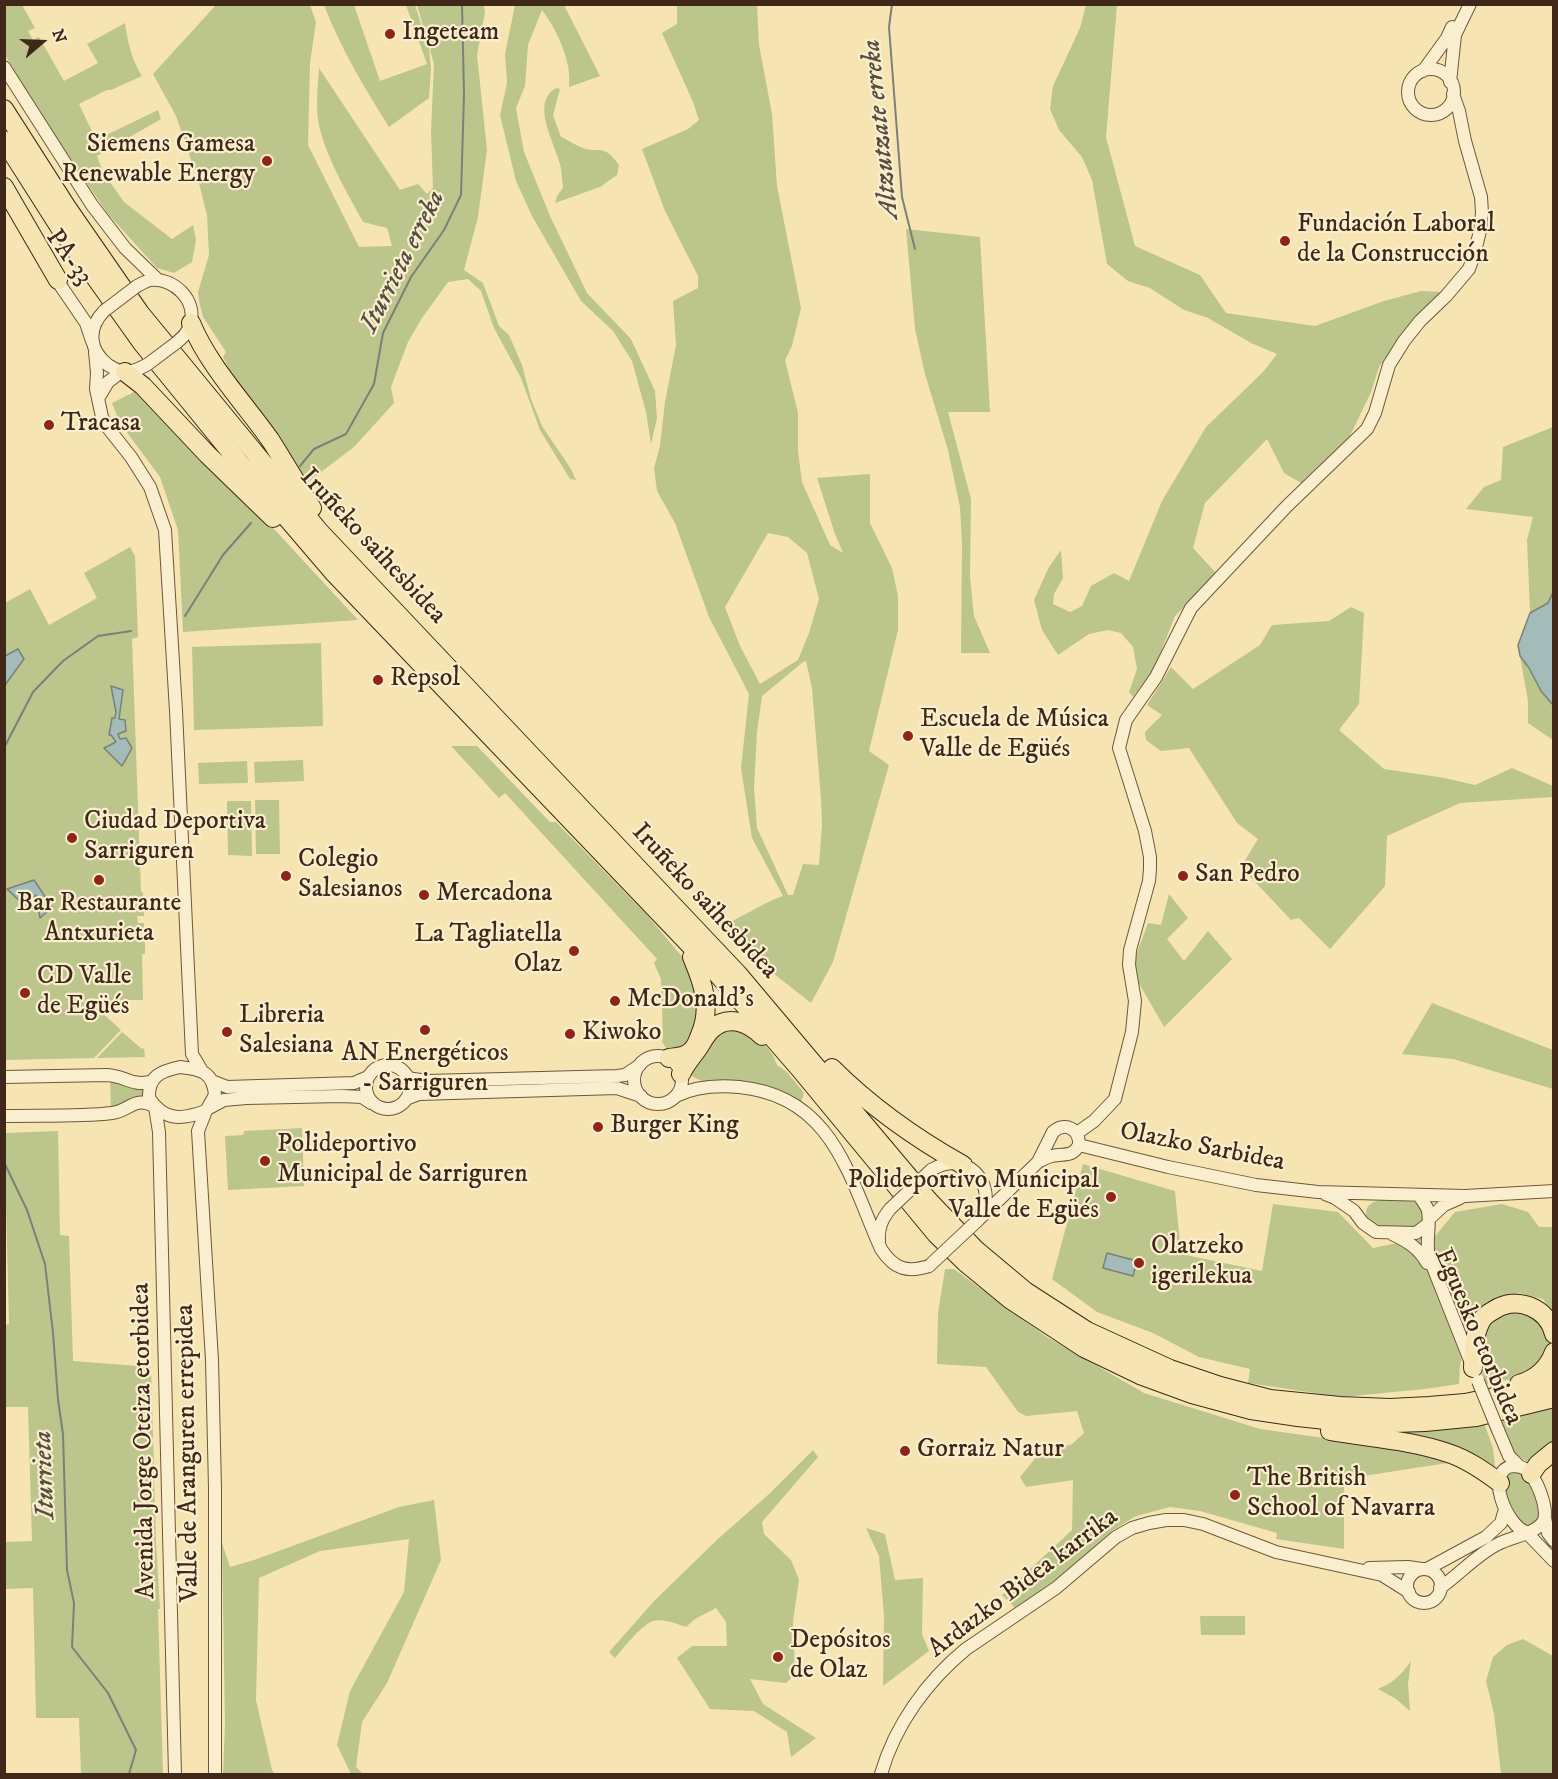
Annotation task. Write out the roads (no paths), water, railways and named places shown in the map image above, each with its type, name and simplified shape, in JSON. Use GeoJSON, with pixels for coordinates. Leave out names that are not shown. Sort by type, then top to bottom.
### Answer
{"type":"FeatureCollection","features":[{"type":"Feature","properties":{"kind":"highway"},"geometry":{"type":"LineString","coordinates":[[4,98],[66,206]]}},
{"type":"Feature","properties":{"kind":"highway","name":"Iruñeko saihesbidea"},"geometry":{"type":"LineString","coordinates":[[4,110],[66,206],[140,313],[319,531],[738,974],[929,1201],[976,1250],[1025,1291],[1087,1331],[1170,1369],[1220,1386],[1270,1399],[1390,1408],[1465,1403],[1538,1388],[1554,1382]]}},
{"type":"Feature","properties":{"kind":"highway","name":"Iruñeko saihesbidea"},"geometry":{"type":"LineString","coordinates":[[4,140],[67,238],[142,343],[238,461],[333,572],[713,969],[936,1234],[966,1263],[1011,1300],[1084,1348],[1140,1375],[1192,1394],[1251,1410],[1362,1424],[1425,1422],[1476,1417],[1554,1398]]}},
{"type":"Feature","properties":{"kind":"highway"},"geometry":{"type":"LineString","coordinates":[[4,188],[58,280]]}},
{"type":"Feature","properties":{"kind":"highway"},"geometry":{"type":"LineString","coordinates":[[191,322],[197,336],[271,442],[314,513],[434,644],[448,666]]}},
{"type":"Feature","properties":{"kind":"highway"},"geometry":{"type":"LineString","coordinates":[[123,372],[143,386],[287,533],[298,540]]}},
{"type":"Feature","properties":{"kind":"highway"},"geometry":{"type":"LineString","coordinates":[[188,399],[232,462],[298,540],[692,957],[929,1232],[978,1277],[1011,1300]]}},
{"type":"Feature","properties":{"kind":"highway"},"geometry":{"type":"LineString","coordinates":[[669,1058],[684,1056],[691,1052],[697,1044],[706,1019],[705,992],[692,957]]}},
{"type":"Feature","properties":{"kind":"highway"},"geometry":{"type":"LineString","coordinates":[[738,974],[768,998],[805,1042],[844,1080],[922,1142],[963,1165]]}},
{"type":"Feature","properties":{"kind":"highway"},"geometry":{"type":"LineString","coordinates":[[682,1076],[687,1062],[708,1033],[719,1024],[731,1021],[741,1022],[750,1025],[763,1037]]}},
{"type":"Feature","properties":{"kind":"highway"},"geometry":{"type":"LineString","coordinates":[[1475,1377],[1474,1336],[1485,1316],[1497,1308],[1509,1303],[1531,1306],[1547,1319],[1554,1334]]}},
{"type":"Feature","properties":{"kind":"highway"},"geometry":{"type":"LineString","coordinates":[[1340,1406],[1450,1397],[1514,1385],[1539,1375],[1548,1365],[1554,1352]]}},
{"type":"Feature","properties":{"kind":"highway"},"geometry":{"type":"LineString","coordinates":[[1140,1375],[1190,1399],[1264,1420],[1449,1453],[1502,1476]]}},
{"type":"Feature","properties":{"kind":"highway"},"geometry":{"type":"LineString","coordinates":[[1525,1470],[1538,1464],[1554,1451]]}},
{"type":"Feature","properties":{"kind":"street"},"geometry":{"type":"LineString","coordinates":[[1464,4],[1457,13],[1447,38],[1423,71],[1415,76],[1408,90],[1410,101],[1419,112],[1439,114],[1453,122],[1465,141]]}},
{"type":"Feature","properties":{"kind":"street"},"geometry":{"type":"LineString","coordinates":[[1439,114],[1449,106],[1455,35],[1470,4]]}},
{"type":"Feature","properties":{"kind":"street"},"geometry":{"type":"LineString","coordinates":[[4,67],[92,205],[125,248],[158,280]]}},
{"type":"Feature","properties":{"kind":"street"},"geometry":{"type":"LineString","coordinates":[[1038,1162],[1051,1156],[1069,1155],[1077,1149],[1078,1139],[1114,1099],[1132,1032],[1135,1001],[1129,965],[1130,950],[1149,881],[1150,868],[1145,831],[1119,748],[1126,720],[1155,677],[1191,608],[1287,506],[1367,429],[1375,413],[1389,365],[1420,321],[1446,296],[1468,269],[1474,255],[1481,222],[1481,197],[1459,111],[1447,76],[1436,70],[1423,71]]}},
{"type":"Feature","properties":{"kind":"street","name":"PA-33"},"geometry":{"type":"LineString","coordinates":[[4,203],[40,261],[58,280],[86,323],[94,346]]}},
{"type":"Feature","properties":{"kind":"street"},"geometry":{"type":"LineString","coordinates":[[94,346],[111,367],[123,372],[135,371],[177,343],[187,332],[191,322],[189,303],[178,288],[168,282],[149,280],[137,285],[104,311],[96,322],[94,346],[96,389],[102,417],[150,487],[165,530],[192,1054],[202,1071],[212,1081],[227,1087],[354,1083],[368,1077],[376,1068],[388,1065],[399,1069],[407,1078],[410,1085],[406,1100]]}},
{"type":"Feature","properties":{"kind":"street"},"geometry":{"type":"LineString","coordinates":[[99,397],[108,382],[123,372]]}},
{"type":"Feature","properties":{"kind":"street"},"geometry":{"type":"LineString","coordinates":[[180,1067],[192,1054]]}},
{"type":"Feature","properties":{"kind":"street"},"geometry":{"type":"LineString","coordinates":[[407,1078],[427,1081],[617,1076],[625,1075],[651,1057],[657,1056],[669,1058],[678,1067],[682,1076],[681,1086],[676,1096]]}},
{"type":"Feature","properties":{"kind":"street"},"geometry":{"type":"LineString","coordinates":[[640,1065],[636,1071],[635,1084],[641,1096]]}},
{"type":"Feature","properties":{"kind":"street"},"geometry":{"type":"LineString","coordinates":[[4,1077],[107,1074],[120,1076],[136,1084],[151,1082],[161,1073],[180,1067],[202,1071]]}},
{"type":"Feature","properties":{"kind":"street"},"geometry":{"type":"LineString","coordinates":[[682,1076],[702,1087]]}},
{"type":"Feature","properties":{"kind":"street"},"geometry":{"type":"LineString","coordinates":[[368,1077],[366,1090],[371,1103]]}},
{"type":"Feature","properties":{"kind":"street"},"geometry":{"type":"LineString","coordinates":[[4,1116],[113,1113],[136,1102],[150,1104],[163,1113],[183,1117],[198,1131],[215,1095],[212,1081]]}},
{"type":"Feature","properties":{"kind":"street"},"geometry":{"type":"LineString","coordinates":[[151,1082],[149,1098],[155,1107]]}},
{"type":"Feature","properties":{"kind":"street"},"geometry":{"type":"LineString","coordinates":[[159,1132],[168,1119],[207,1110],[224,1100],[246,1098],[362,1097],[378,1108],[392,1109],[418,1094],[618,1088],[641,1096],[654,1104],[662,1104],[691,1089],[702,1087],[759,1090],[801,1109],[830,1138],[859,1196],[881,1249],[888,1259],[907,1270],[919,1270],[929,1266],[977,1221],[1038,1162],[1053,1132],[1060,1127],[1070,1127],[1078,1139]]}},
{"type":"Feature","properties":{"kind":"street","name":"Avenida Jorge Oteiza etorbidea"},"geometry":{"type":"LineString","coordinates":[[155,1107],[159,1132],[176,1774]]}},
{"type":"Feature","properties":{"kind":"street","name":"Valle de Aranguren errepidea"},"geometry":{"type":"LineString","coordinates":[[198,1131],[212,1360],[215,1464],[215,1774]]}},
{"type":"Feature","properties":{"kind":"street","name":"Olazko Sarbidea"},"geometry":{"type":"LineString","coordinates":[[1078,1139],[1168,1167],[1245,1182],[1318,1192],[1372,1194]]}},
{"type":"Feature","properties":{"kind":"street"},"geometry":{"type":"LineString","coordinates":[[1050,1141],[1053,1149],[1060,1155]]}},
{"type":"Feature","properties":{"kind":"street"},"geometry":{"type":"LineString","coordinates":[[881,1249],[879,1227],[884,1216],[931,1170],[941,1165],[952,1163],[963,1165],[973,1170],[991,1188],[1001,1189],[1016,1183]]}},
{"type":"Feature","properties":{"kind":"street"},"geometry":{"type":"LineString","coordinates":[[977,1221],[986,1201],[981,1179]]}},
{"type":"Feature","properties":{"kind":"street"},"geometry":{"type":"LineString","coordinates":[[1465,1196],[1444,1205],[1416,1233],[1376,1232],[1363,1223],[1362,1206],[1372,1194],[1465,1196],[1554,1191]]}},
{"type":"Feature","properties":{"kind":"street","name":"Olazko Sarbidea"},"geometry":{"type":"LineString","coordinates":[[1318,1192],[1335,1198],[1354,1211],[1363,1223]]}},
{"type":"Feature","properties":{"kind":"street"},"geometry":{"type":"LineString","coordinates":[[1419,1195],[1428,1209],[1428,1222]]}},
{"type":"Feature","properties":{"kind":"street"},"geometry":{"type":"LineString","coordinates":[[859,1196],[874,1211],[890,1209]]}},
{"type":"Feature","properties":{"kind":"street","name":"Eguesko etorbidea"},"geometry":{"type":"LineString","coordinates":[[1428,1222],[1426,1240],[1429,1257],[1496,1431],[1509,1456],[1525,1470],[1543,1501],[1545,1518]]}},
{"type":"Feature","properties":{"kind":"street","name":"Eguesko etorbidea"},"geometry":{"type":"LineString","coordinates":[[1392,1234],[1408,1242],[1421,1253],[1475,1377]]}},
{"type":"Feature","properties":{"kind":"street","name":"Eguesko etorbidea"},"geometry":{"type":"LineString","coordinates":[[1496,1431],[1502,1457],[1499,1490],[1505,1509]]}},
{"type":"Feature","properties":{"kind":"street"},"geometry":{"type":"LineString","coordinates":[[1502,1476],[1511,1467],[1525,1470]]}},
{"type":"Feature","properties":{"kind":"street"},"geometry":{"type":"LineString","coordinates":[[1505,1509],[1501,1524],[1486,1538],[1424,1569],[1417,1570],[1410,1577],[1409,1592],[1416,1600],[1426,1602],[1435,1598],[1440,1588],[1467,1565],[1493,1547],[1526,1532],[1534,1531],[1545,1518]]}},
{"type":"Feature","properties":{"kind":"street"},"geometry":{"type":"LineString","coordinates":[[1505,1509],[1516,1526],[1526,1532],[1550,1558]]}},
{"type":"Feature","properties":{"kind":"street"},"geometry":{"type":"LineString","coordinates":[[1545,1518],[1548,1533],[1554,1541]]}},
{"type":"Feature","properties":{"kind":"street","name":"Ardazko Bidea karrika"},"geometry":{"type":"LineString","coordinates":[[881,1774],[900,1729],[914,1706],[929,1685],[953,1660],[1056,1588],[1116,1537],[1149,1522],[1184,1520],[1217,1529],[1255,1546],[1276,1552],[1382,1575],[1409,1592]]}},
{"type":"Feature","properties":{"kind":"street"},"geometry":{"type":"LineString","coordinates":[[1493,1547],[1521,1543],[1533,1546],[1550,1558]]}},
{"type":"Feature","properties":{"kind":"street","name":"Ardazko Bidea karrika"},"geometry":{"type":"LineString","coordinates":[[1351,1568],[1424,1569]]}},
{"type":"Feature","properties":{"kind":"street"},"geometry":{"type":"LineString","coordinates":[[1424,1569],[1432,1571],[1439,1578],[1440,1588]]}},
{"type":"Feature","properties":{"kind":"water"},"geometry":{"type":"Polygon","coordinates":[[[1553,592],[1553,705],[1541,691],[1520,656],[1518,645],[1530,613],[1548,603],[1553,592]]]}},
{"type":"Feature","properties":{"kind":"water"},"geometry":{"type":"Polygon","coordinates":[[[18,649],[24,659],[5,685],[5,656],[18,649]]]}},
{"type":"Feature","properties":{"kind":"water"},"geometry":{"type":"Polygon","coordinates":[[[111,686],[123,690],[119,719],[125,720],[126,731],[118,734],[120,739],[126,738],[132,748],[122,766],[104,748],[116,742],[109,735],[112,718],[115,718],[116,712],[111,686]]]}},
{"type":"Feature","properties":{"kind":"water"},"geometry":{"type":"Polygon","coordinates":[[[34,880],[52,907],[40,918],[36,895],[23,904],[7,889],[34,880]]]}},
{"type":"Feature","properties":{"kind":"water"},"geometry":{"type":"Polygon","coordinates":[[[1107,1253],[1137,1261],[1133,1276],[1103,1268],[1107,1253]]]}},
{"type":"Feature","properties":{"kind":"waterway","name":"Iturrieta erreka"},"geometry":{"type":"LineString","coordinates":[[300,466],[314,449],[346,434],[374,384],[383,333],[411,277],[444,230],[461,195],[464,95],[462,4]]}},
{"type":"Feature","properties":{"kind":"waterway","name":"Altzutzate erreka"},"geometry":{"type":"LineString","coordinates":[[892,4],[889,27],[902,197],[915,249]]}},
{"type":"Feature","properties":{"kind":"waterway","name":"Iturrieta"},"geometry":{"type":"LineString","coordinates":[[185,616],[223,555],[251,523]]}},
{"type":"Feature","properties":{"kind":"waterway","name":"Iturrieta"},"geometry":{"type":"LineString","coordinates":[[4,748],[33,692],[63,661],[98,636],[131,631]]}},
{"type":"Feature","properties":{"kind":"waterway","name":"Iturrieta"},"geometry":{"type":"LineString","coordinates":[[4,1162],[27,1210],[45,1264],[63,1434],[67,1570],[74,1603],[72,1647],[108,1693],[136,1750],[129,1774]]}},
{"type":"Feature","properties":{"kind":"place","name":"Ingeteam"},"geometry":{"type":"Point","coordinates":[390,34]}},
{"type":"Feature","properties":{"kind":"place","name":"Siemens Gamesa Renewable Energy"},"geometry":{"type":"Point","coordinates":[267,161]}},
{"type":"Feature","properties":{"kind":"place","name":"Fundación Laboral de la Construcción"},"geometry":{"type":"Point","coordinates":[1285,241]}},
{"type":"Feature","properties":{"kind":"place","name":"Tracasa"},"geometry":{"type":"Point","coordinates":[49,425]}},
{"type":"Feature","properties":{"kind":"place","name":"Repsol"},"geometry":{"type":"Point","coordinates":[378,680]}},
{"type":"Feature","properties":{"kind":"place","name":"Escuela de Música Valle de Egüés"},"geometry":{"type":"Point","coordinates":[908,736]}},
{"type":"Feature","properties":{"kind":"place","name":"Ciudad Deportiva Sarriguren"},"geometry":{"type":"Point","coordinates":[72,838]}},
{"type":"Feature","properties":{"kind":"place","name":"Colegio Salesianos"},"geometry":{"type":"Point","coordinates":[286,876]}},
{"type":"Feature","properties":{"kind":"place","name":"San Pedro"},"geometry":{"type":"Point","coordinates":[1183,876]}},
{"type":"Feature","properties":{"kind":"place","name":"Bar Restaurante Antxurieta"},"geometry":{"type":"Point","coordinates":[99,880]}},
{"type":"Feature","properties":{"kind":"place","name":"Mercadona"},"geometry":{"type":"Point","coordinates":[424,895]}},
{"type":"Feature","properties":{"kind":"place","name":"La Tagliatella Olaz"},"geometry":{"type":"Point","coordinates":[574,951]}},
{"type":"Feature","properties":{"kind":"place","name":"CD Valle de Egüés"},"geometry":{"type":"Point","coordinates":[25,993]}},
{"type":"Feature","properties":{"kind":"place","name":"McDonald's"},"geometry":{"type":"Point","coordinates":[615,1001]}},
{"type":"Feature","properties":{"kind":"place","name":"AN Energéticos - Sarriguren"},"geometry":{"type":"Point","coordinates":[425,1030]}},
{"type":"Feature","properties":{"kind":"place","name":"Libreria Salesiana"},"geometry":{"type":"Point","coordinates":[227,1032]}},
{"type":"Feature","properties":{"kind":"place","name":"Kiwoko"},"geometry":{"type":"Point","coordinates":[570,1034]}},
{"type":"Feature","properties":{"kind":"place","name":"Burger King"},"geometry":{"type":"Point","coordinates":[598,1127]}},
{"type":"Feature","properties":{"kind":"place","name":"Polideportivo Municipal de Sarriguren"},"geometry":{"type":"Point","coordinates":[265,1161]}},
{"type":"Feature","properties":{"kind":"place","name":"Polideportivo Municipal Valle de Egüés"},"geometry":{"type":"Point","coordinates":[1111,1197]}},
{"type":"Feature","properties":{"kind":"place","name":"Olatzeko igerilekua"},"geometry":{"type":"Point","coordinates":[1139,1263]}},
{"type":"Feature","properties":{"kind":"place","name":"Gorraiz Natur"},"geometry":{"type":"Point","coordinates":[905,1451]}},
{"type":"Feature","properties":{"kind":"place","name":"The British School of Navarra"},"geometry":{"type":"Point","coordinates":[1235,1495]}},
{"type":"Feature","properties":{"kind":"place","name":"Depósitos de Olaz"},"geometry":{"type":"Point","coordinates":[778,1657]}}]}
